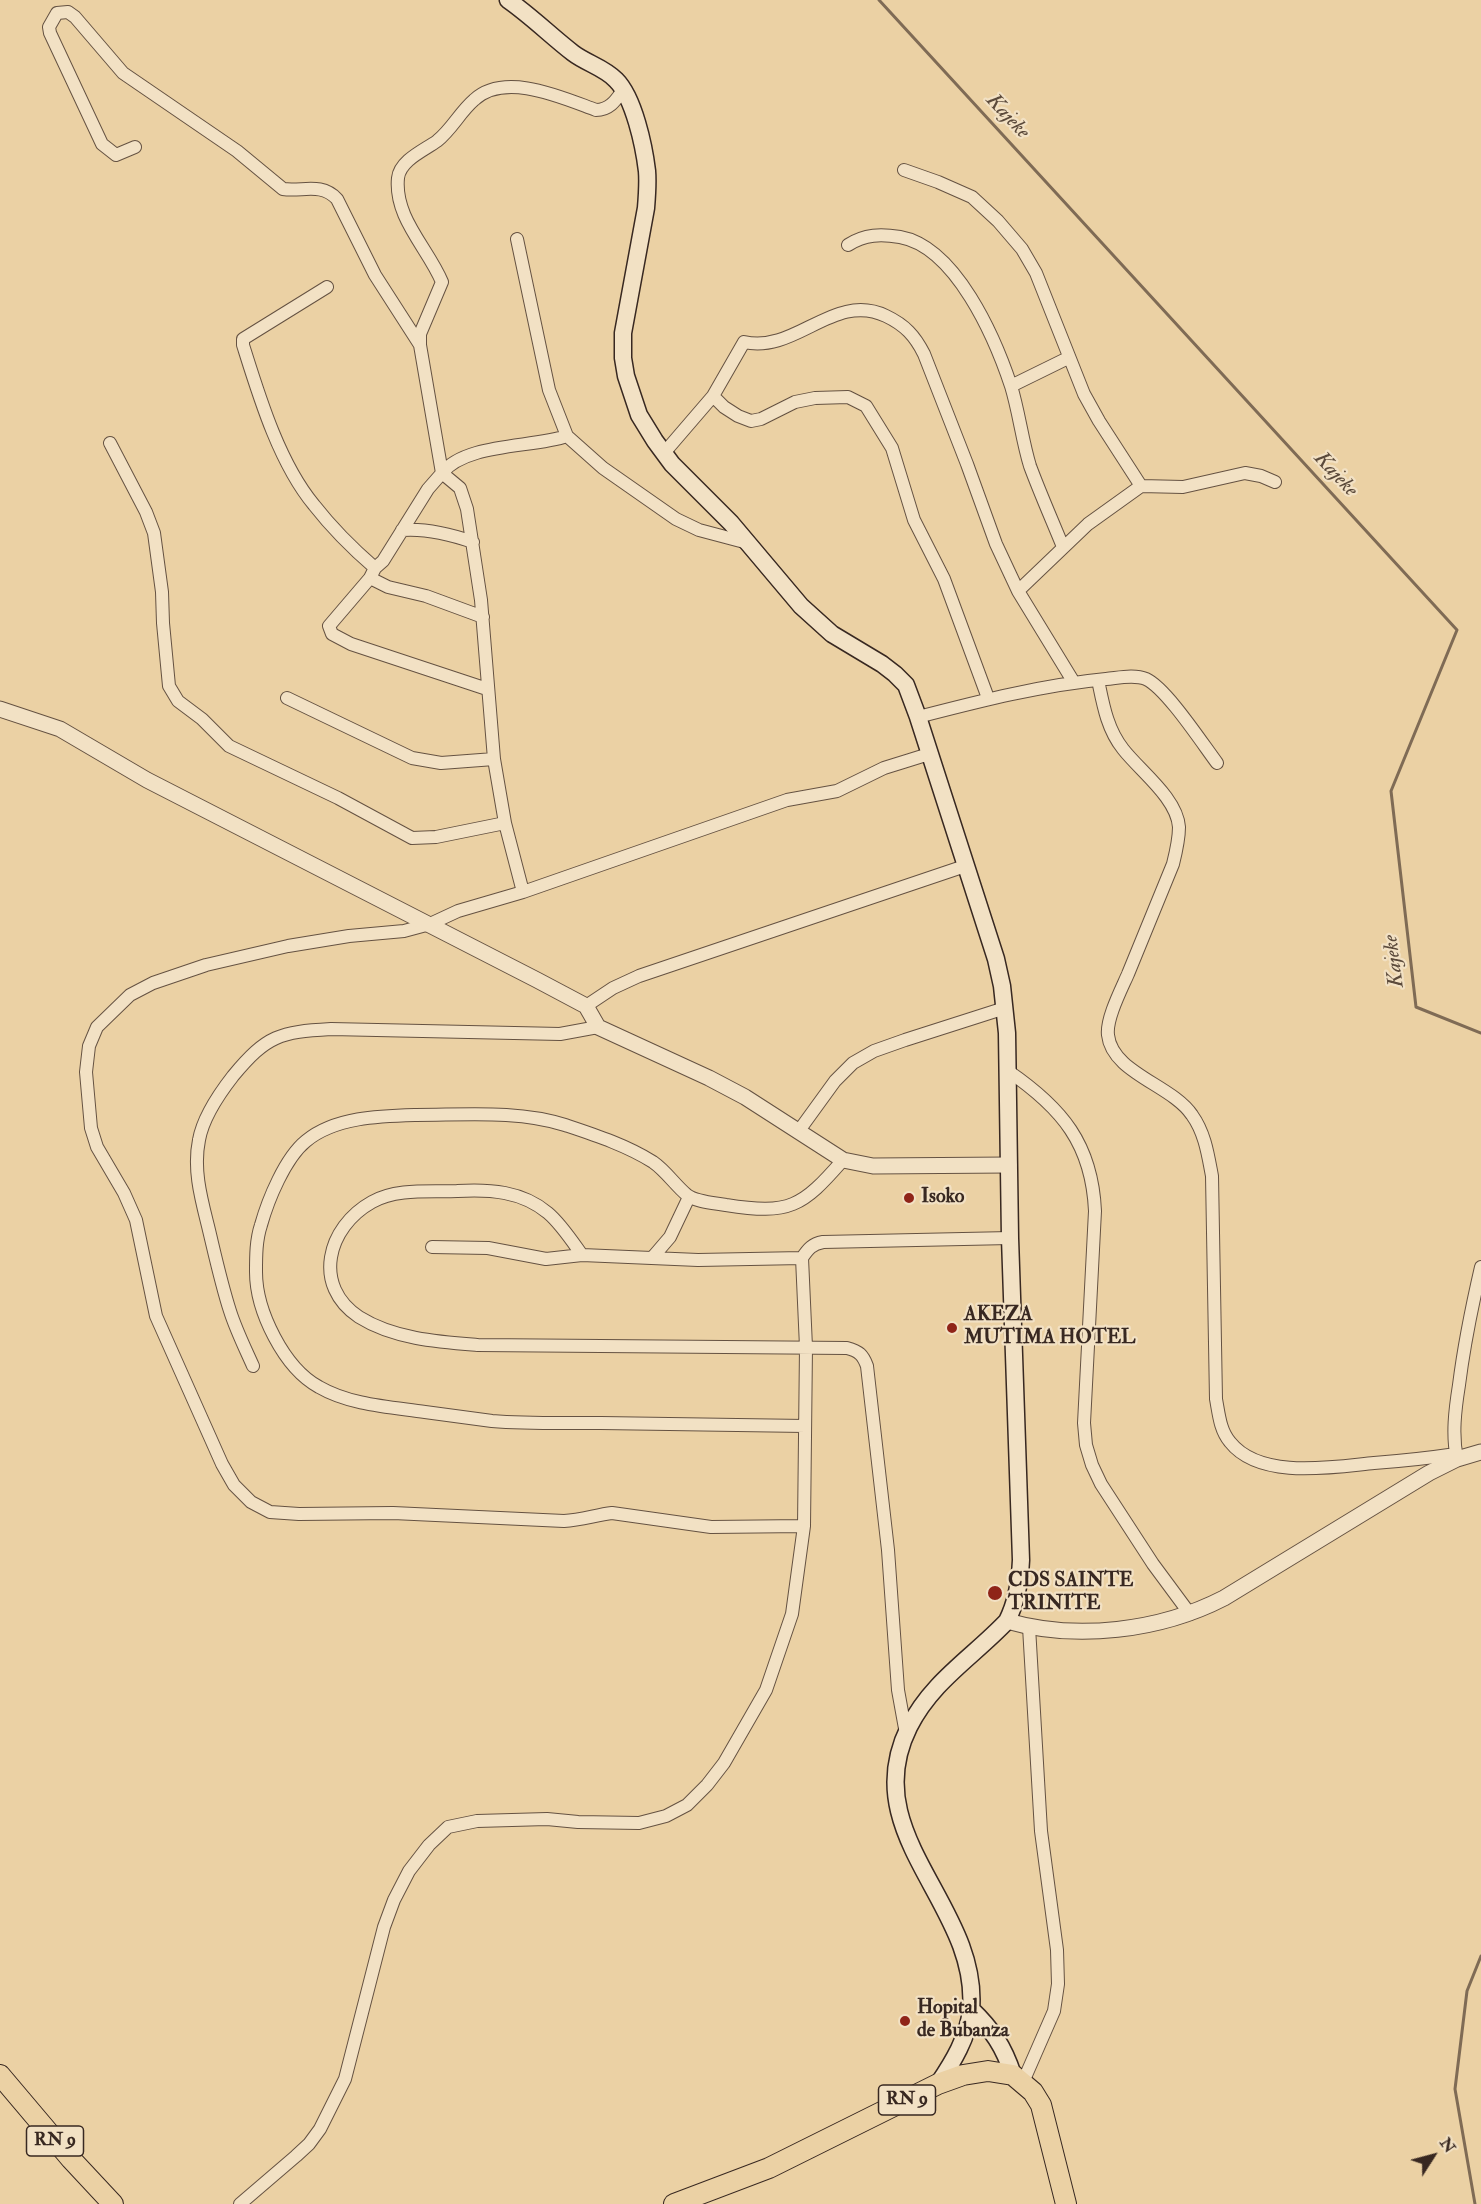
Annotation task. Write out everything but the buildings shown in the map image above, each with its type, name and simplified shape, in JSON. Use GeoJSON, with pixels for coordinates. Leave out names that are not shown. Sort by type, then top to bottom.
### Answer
{"type":"FeatureCollection","features":[{"type":"Feature","properties":{"kind":"main road"},"geometry":{"type":"LineString","coordinates":[[508,0],[575,55],[614,77],[631,107],[644,154],[647,193],[627,305],[623,358],[631,395],[639,415],[672,464],[716,506],[816,621],[832,634],[896,674],[906,686],[990,939],[1002,986],[1008,1071],[1010,1238],[1022,1560],[1019,1587],[1014,1607],[1007,1621],[931,1692],[906,1734],[895,1769],[895,1795],[901,1823],[914,1854],[951,1920],[960,1943],[969,1984],[971,2010],[960,2048],[938,2084]]}},
{"type":"Feature","properties":{"kind":"main road"},"geometry":{"type":"LineString","coordinates":[[971,2010],[993,2031],[1018,2078],[1033,2092],[1041,2105],[1066,2204]]}},
{"type":"Feature","properties":{"kind":"main road","name":"RN 9"},"geometry":{"type":"LineString","coordinates":[[674,2204],[769,2168],[938,2084],[975,2072],[1000,2072],[1018,2078]]}},
{"type":"Feature","properties":{"kind":"main road","name":"RN 9"},"geometry":{"type":"LineString","coordinates":[[0,2076],[113,2204]]}},
{"type":"Feature","properties":{"kind":"street"},"geometry":{"type":"LineString","coordinates":[[135,147],[116,155],[102,144],[50,33],[49,27],[57,13],[68,12],[75,17],[123,73],[237,151],[283,189],[312,188],[331,193],[337,199],[375,275],[420,345]]}},
{"type":"Feature","properties":{"kind":"street"},"geometry":{"type":"LineString","coordinates":[[523,892],[506,823],[494,759],[483,617],[467,509],[462,493],[442,473],[420,345],[420,334],[442,282],[404,214],[398,178],[405,164],[442,137],[474,99],[486,91],[504,88],[535,89],[553,93],[596,110],[603,110],[614,102],[623,90]]}},
{"type":"Feature","properties":{"kind":"street"},"geometry":{"type":"LineString","coordinates":[[904,170],[972,197],[998,221],[1022,249],[1036,273],[1068,358],[1099,421],[1141,486]]}},
{"type":"Feature","properties":{"kind":"street"},"geometry":{"type":"LineString","coordinates":[[848,245],[867,236],[883,234],[906,238],[941,259],[961,283],[981,314],[1011,386],[1030,464],[1063,547]]}},
{"type":"Feature","properties":{"kind":"street"},"geometry":{"type":"LineString","coordinates":[[517,239],[549,390],[567,436],[603,468],[676,519],[699,530],[748,543]]}},
{"type":"Feature","properties":{"kind":"street"},"geometry":{"type":"LineString","coordinates":[[327,287],[243,339],[243,345],[274,435],[312,504],[372,573],[388,587],[426,596],[483,617]]}},
{"type":"Feature","properties":{"kind":"street"},"geometry":{"type":"LineString","coordinates":[[664,453],[713,396],[744,342],[751,344],[777,340],[798,333],[840,312],[852,310],[881,313],[898,322],[918,340],[968,464],[996,544],[1018,591],[1073,681]]}},
{"type":"Feature","properties":{"kind":"street"},"geometry":{"type":"LineString","coordinates":[[1011,386],[1068,358]]}},
{"type":"Feature","properties":{"kind":"street"},"geometry":{"type":"LineString","coordinates":[[713,396],[724,407],[751,421],[795,402],[815,398],[848,397],[866,406],[892,448],[914,520],[944,579],[988,698]]}},
{"type":"Feature","properties":{"kind":"street"},"geometry":{"type":"LineString","coordinates":[[487,689],[351,644],[332,634],[329,626],[383,561],[428,489],[454,462],[466,455],[567,436]]}},
{"type":"Feature","properties":{"kind":"street"},"geometry":{"type":"LineString","coordinates":[[110,443],[146,512],[154,533],[162,592],[169,687],[178,701],[202,718],[229,746],[338,798],[412,838],[436,837],[506,823]]}},
{"type":"Feature","properties":{"kind":"street"},"geometry":{"type":"LineString","coordinates":[[1018,591],[1063,547],[1103,513],[1141,486],[1183,487],[1245,473],[1275,482]]}},
{"type":"Feature","properties":{"kind":"street"},"geometry":{"type":"LineString","coordinates":[[402,530],[424,530],[473,542]]}},
{"type":"Feature","properties":{"kind":"street"},"geometry":{"type":"LineString","coordinates":[[918,717],[988,698],[1073,681],[1131,677],[1146,679],[1156,685],[1217,762]]}},
{"type":"Feature","properties":{"kind":"street"},"geometry":{"type":"LineString","coordinates":[[1098,680],[1111,729],[1123,749],[1160,790],[1179,825],[1178,844],[1173,864],[1118,999],[1107,1033],[1112,1048],[1123,1062],[1178,1099],[1192,1114],[1207,1151],[1212,1176],[1216,1400],[1220,1424],[1231,1443],[1246,1456],[1263,1463],[1286,1467],[1337,1467],[1456,1457],[1481,1452]]}},
{"type":"Feature","properties":{"kind":"street"},"geometry":{"type":"LineString","coordinates":[[287,698],[412,758],[441,763],[494,759]]}},
{"type":"Feature","properties":{"kind":"street"},"geometry":{"type":"LineString","coordinates":[[0,709],[60,729],[147,780],[586,1006],[598,1027]]}},
{"type":"Feature","properties":{"kind":"street"},"geometry":{"type":"LineString","coordinates":[[804,1526],[711,1527],[612,1513],[580,1521],[393,1513],[299,1514],[270,1512],[251,1502],[234,1485],[222,1464],[156,1316],[136,1220],[97,1147],[91,1128],[86,1072],[89,1046],[97,1027],[112,1012],[130,995],[153,983],[206,965],[288,946],[349,936],[404,931],[430,924],[459,911],[523,892],[787,800],[837,791],[884,768],[929,754]]}},
{"type":"Feature","properties":{"kind":"street"},"geometry":{"type":"LineString","coordinates":[[586,1006],[613,988],[639,976],[965,866]]}},
{"type":"Feature","properties":{"kind":"street"},"geometry":{"type":"LineString","coordinates":[[798,1132],[836,1081],[853,1063],[874,1051],[1005,1008]]}},
{"type":"Feature","properties":{"kind":"street"},"geometry":{"type":"LineString","coordinates":[[252,1366],[230,1313],[200,1192],[197,1167],[199,1139],[209,1112],[224,1088],[259,1048],[274,1037],[295,1031],[331,1029],[560,1034],[598,1027],[709,1078],[777,1116],[843,1160],[873,1166],[1009,1165]]}},
{"type":"Feature","properties":{"kind":"street"},"geometry":{"type":"LineString","coordinates":[[1008,1071],[1047,1101],[1066,1123],[1078,1141],[1089,1165],[1094,1188],[1095,1211],[1084,1423],[1086,1445],[1101,1484],[1153,1564],[1190,1614]]}},
{"type":"Feature","properties":{"kind":"street"},"geometry":{"type":"LineString","coordinates":[[805,1426],[494,1421],[373,1405],[330,1392],[306,1378],[283,1352],[264,1312],[256,1282],[258,1238],[275,1189],[291,1160],[305,1142],[323,1131],[348,1121],[403,1115],[499,1114],[562,1124],[626,1147],[655,1163],[688,1197],[767,1210],[790,1207],[806,1198],[843,1160]]}},
{"type":"Feature","properties":{"kind":"street"},"geometry":{"type":"LineString","coordinates":[[582,1255],[548,1213],[526,1200],[504,1192],[479,1190],[393,1194],[372,1202],[356,1213],[340,1230],[332,1247],[329,1268],[334,1287],[345,1304],[359,1316],[382,1328],[434,1341],[478,1345],[806,1347],[857,1350],[864,1356],[867,1366],[888,1550],[898,1690],[906,1734]]}},
{"type":"Feature","properties":{"kind":"street"},"geometry":{"type":"LineString","coordinates":[[652,1258],[669,1237],[688,1197]]}},
{"type":"Feature","properties":{"kind":"street"},"geometry":{"type":"LineString","coordinates":[[240,2204],[309,2144],[320,2129],[345,2079],[384,1927],[394,1900],[409,1871],[429,1845],[448,1827],[477,1821],[547,1819],[639,1823],[666,1816],[687,1805],[724,1763],[766,1690],[792,1614],[804,1526],[806,1347],[802,1258],[808,1248],[823,1242],[1010,1238]]}},
{"type":"Feature","properties":{"kind":"street"},"geometry":{"type":"LineString","coordinates":[[432,1247],[488,1248],[546,1259],[582,1255],[721,1260],[802,1258]]}},
{"type":"Feature","properties":{"kind":"street"},"geometry":{"type":"LineString","coordinates":[[1456,1457],[1456,1407],[1468,1326],[1481,1267]]}},
{"type":"Feature","properties":{"kind":"street"},"geometry":{"type":"LineString","coordinates":[[1007,1621],[1029,1627],[1077,1631],[1105,1630],[1148,1624],[1190,1614],[1224,1598],[1456,1457]]}},
{"type":"Feature","properties":{"kind":"street"},"geometry":{"type":"LineString","coordinates":[[1018,2078],[1054,2011],[1058,1984],[1057,1950],[1041,1831],[1029,1627]]}},
{"type":"Feature","properties":{"kind":"waterway","name":"Kajeke"},"geometry":{"type":"LineString","coordinates":[[879,0],[1457,630],[1391,791],[1416,1007],[1481,1033]]}},
{"type":"Feature","properties":{"kind":"waterway"},"geometry":{"type":"LineString","coordinates":[[1475,2204],[1455,2089],[1467,1991],[1481,1956]]}},
{"type":"Feature","properties":{"kind":"place","name":"Isoko"},"geometry":{"type":"Point","coordinates":[909,1198]}},
{"type":"Feature","properties":{"kind":"place","name":"AKEZA MUTIMA HOTEL"},"geometry":{"type":"Point","coordinates":[952,1328]}},
{"type":"Feature","properties":{"kind":"place","name":"CDS SAINTE TRINITE"},"geometry":{"type":"Point","coordinates":[995,1593]}},
{"type":"Feature","properties":{"kind":"place","name":"Hopital de Bubanza"},"geometry":{"type":"Point","coordinates":[905,2021]}}]}
